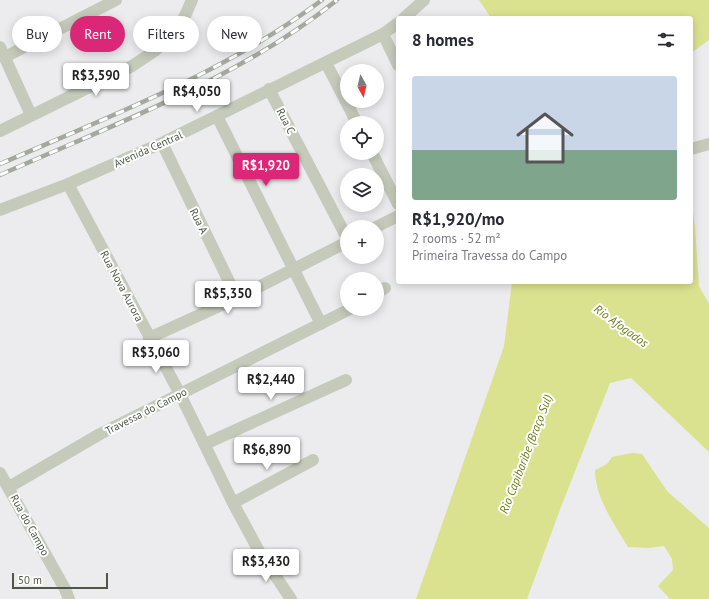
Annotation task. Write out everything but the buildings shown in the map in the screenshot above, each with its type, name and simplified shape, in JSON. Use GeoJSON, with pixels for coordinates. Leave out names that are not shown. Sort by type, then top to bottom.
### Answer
{"type":"FeatureCollection","features":[{"type":"Feature","properties":{"kind":"street"},"geometry":{"type":"LineString","coordinates":[[32,115],[2,52],[116,0]]}},
{"type":"Feature","properties":{"kind":"street"},"geometry":{"type":"LineString","coordinates":[[0,131],[132,66],[156,50],[173,34],[184,18],[192,0]]}},
{"type":"Feature","properties":{"kind":"street"},"geometry":{"type":"LineString","coordinates":[[406,16],[424,0]]}},
{"type":"Feature","properties":{"kind":"street","name":"Avenida Central"},"geometry":{"type":"LineString","coordinates":[[0,210],[68,184],[162,143],[269,89],[326,63],[383,34],[396,24]]}},
{"type":"Feature","properties":{"kind":"street"},"geometry":{"type":"LineString","coordinates":[[383,34],[396,61]]}},
{"type":"Feature","properties":{"kind":"street"},"geometry":{"type":"LineString","coordinates":[[326,63],[353,116]]}},
{"type":"Feature","properties":{"kind":"street","name":"Rua C"},"geometry":{"type":"LineString","coordinates":[[269,89],[340,225]]}},
{"type":"Feature","properties":{"kind":"street"},"geometry":{"type":"LineString","coordinates":[[217,116],[321,324]]}},
{"type":"Feature","properties":{"kind":"street","name":"Rua A"},"geometry":{"type":"LineString","coordinates":[[162,143],[237,298]]}},
{"type":"Feature","properties":{"kind":"street"},"geometry":{"type":"LineString","coordinates":[[693,148],[709,144]]}},
{"type":"Feature","properties":{"kind":"street"},"geometry":{"type":"LineString","coordinates":[[376,160],[396,200]]}},
{"type":"Feature","properties":{"kind":"street","name":"Rua Nova Aurora"},"geometry":{"type":"LineString","coordinates":[[68,184],[180,394],[233,503],[260,553],[291,599]]}},
{"type":"Feature","properties":{"kind":"street"},"geometry":{"type":"LineString","coordinates":[[384,223],[396,217]]}},
{"type":"Feature","properties":{"kind":"street"},"geometry":{"type":"LineString","coordinates":[[149,338],[237,298],[340,246]]}},
{"type":"Feature","properties":{"kind":"street","name":"Travessa do Campo"},"geometry":{"type":"LineString","coordinates":[[9,487],[100,434],[340,314]]}},
{"type":"Feature","properties":{"kind":"street"},"geometry":{"type":"LineString","coordinates":[[205,444],[346,380]]}},
{"type":"Feature","properties":{"kind":"street"},"geometry":{"type":"LineString","coordinates":[[233,503],[313,460]]}},
{"type":"Feature","properties":{"kind":"street","name":"Rua do Campo"},"geometry":{"type":"LineString","coordinates":[[0,473],[69,599]]}},
{"type":"Feature","properties":{"kind":"water"},"geometry":{"type":"Polygon","coordinates":[[[479,0],[709,0],[709,40],[693,52],[693,16],[490,16],[479,0]]]}},
{"type":"Feature","properties":{"kind":"water"},"geometry":{"type":"Polygon","coordinates":[[[693,212],[699,286],[709,304],[709,452],[631,378],[610,383],[561,507],[527,599],[416,599],[504,346],[512,284],[693,284],[693,212]]]}},
{"type":"Feature","properties":{"kind":"water"},"geometry":{"type":"Polygon","coordinates":[[[632,453],[642,454],[667,491],[709,528],[709,599],[670,599],[658,586],[673,570],[672,559],[664,546],[650,548],[628,547],[606,510],[598,490],[595,470],[607,464],[612,457],[632,453]]]}},
{"type":"Feature","properties":{"kind":"railway"},"geometry":{"type":"LineString","coordinates":[[0,164],[125,110],[206,71],[246,50],[285,26],[322,0]]}},
{"type":"Feature","properties":{"kind":"railway"},"geometry":{"type":"LineString","coordinates":[[0,175],[131,118],[217,77],[259,54],[299,28],[337,0]]}},
{"type":"Feature","properties":{"kind":"water label","name":"Rio Afogados"},"geometry":{"type":"Point","coordinates":[621,326]}},
{"type":"Feature","properties":{"kind":"water label","name":"Rio Capibaribe (Braço Sul)"},"geometry":{"type":"Point","coordinates":[526,454]}}]}
